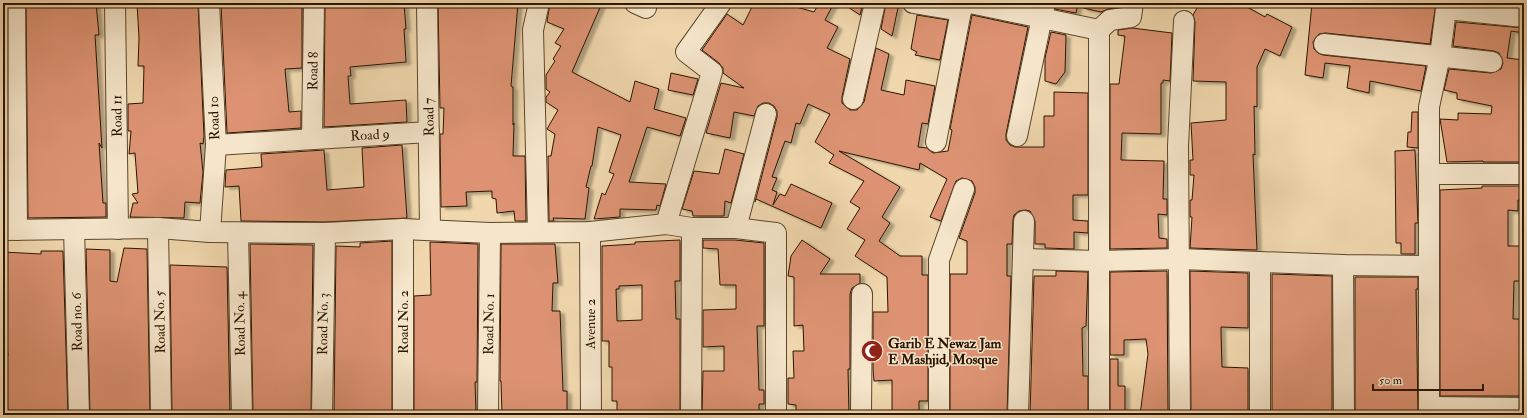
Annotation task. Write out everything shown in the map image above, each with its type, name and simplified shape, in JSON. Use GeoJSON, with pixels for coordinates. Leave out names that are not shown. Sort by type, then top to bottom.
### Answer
{"type":"FeatureCollection","features":[{"type":"Feature","properties":{"kind":"street"},"geometry":{"type":"LineString","coordinates":[[15,3],[10,230],[158,228],[238,233],[325,233],[403,229],[490,233],[590,232],[666,224],[692,228],[736,228],[776,233],[776,415]]}},
{"type":"Feature","properties":{"kind":"street","name":"Road 11"},"geometry":{"type":"LineString","coordinates":[[115,3],[118,229]]}},
{"type":"Feature","properties":{"kind":"street","name":"Road 10"},"geometry":{"type":"LineString","coordinates":[[209,3],[216,145],[210,232]]}},
{"type":"Feature","properties":{"kind":"street","name":"Road 8"},"geometry":{"type":"LineString","coordinates":[[312,138],[314,3]]}},
{"type":"Feature","properties":{"kind":"street","name":"Road 7"},"geometry":{"type":"LineString","coordinates":[[427,3],[430,230]]}},
{"type":"Feature","properties":{"kind":"street"},"geometry":{"type":"LineString","coordinates":[[538,232],[533,30],[539,3]]}},
{"type":"Feature","properties":{"kind":"street"},"geometry":{"type":"LineString","coordinates":[[666,224],[712,72],[686,52],[721,3]]}},
{"type":"Feature","properties":{"kind":"street"},"geometry":{"type":"LineString","coordinates":[[854,99],[875,3]]}},
{"type":"Feature","properties":{"kind":"street"},"geometry":{"type":"LineString","coordinates":[[913,3],[1043,10],[1099,30]]}},
{"type":"Feature","properties":{"kind":"street"},"geometry":{"type":"LineString","coordinates":[[1099,415],[1099,30],[1110,20],[1130,18],[1134,3]]}},
{"type":"Feature","properties":{"kind":"street"},"geometry":{"type":"LineString","coordinates":[[936,142],[965,6]]}},
{"type":"Feature","properties":{"kind":"street"},"geometry":{"type":"LineString","coordinates":[[1017,136],[1043,10]]}},
{"type":"Feature","properties":{"kind":"street"},"geometry":{"type":"LineString","coordinates":[[1519,410],[1429,411],[1429,107],[1440,56],[1446,10],[1524,17]]}},
{"type":"Feature","properties":{"kind":"street"},"geometry":{"type":"LineString","coordinates":[[1180,415],[1178,146],[1184,21]]}},
{"type":"Feature","properties":{"kind":"street"},"geometry":{"type":"LineString","coordinates":[[1324,44],[1492,62]]}},
{"type":"Feature","properties":{"kind":"street"},"geometry":{"type":"LineString","coordinates":[[736,228],[766,114]]}},
{"type":"Feature","properties":{"kind":"street","name":"Road 9"},"geometry":{"type":"LineString","coordinates":[[216,145],[429,132]]}},
{"type":"Feature","properties":{"kind":"street"},"geometry":{"type":"LineString","coordinates":[[1429,174],[1524,174]]}},
{"type":"Feature","properties":{"kind":"street"},"geometry":{"type":"LineString","coordinates":[[939,415],[939,260],[964,189]]}},
{"type":"Feature","properties":{"kind":"street"},"geometry":{"type":"LineString","coordinates":[[1018,415],[1024,221]]}},
{"type":"Feature","properties":{"kind":"street","name":"Road No. 5"},"geometry":{"type":"LineString","coordinates":[[158,228],[161,415]]}},
{"type":"Feature","properties":{"kind":"street"},"geometry":{"type":"LineString","coordinates":[[691,415],[692,228]]}},
{"type":"Feature","properties":{"kind":"street","name":"Road no. 6"},"geometry":{"type":"LineString","coordinates":[[74,229],[79,415]]}},
{"type":"Feature","properties":{"kind":"street","name":"Road No. 2"},"geometry":{"type":"LineString","coordinates":[[403,229],[403,415]]}},
{"type":"Feature","properties":{"kind":"street","name":"Avenue 2"},"geometry":{"type":"LineString","coordinates":[[590,232],[591,415]]}},
{"type":"Feature","properties":{"kind":"street","name":"Road No. 4"},"geometry":{"type":"LineString","coordinates":[[238,233],[242,415]]}},
{"type":"Feature","properties":{"kind":"street","name":"Road No. 3"},"geometry":{"type":"LineString","coordinates":[[322,415],[325,233]]}},
{"type":"Feature","properties":{"kind":"street","name":"Road No. 1"},"geometry":{"type":"LineString","coordinates":[[488,415],[490,233]]}},
{"type":"Feature","properties":{"kind":"street"},"geometry":{"type":"LineString","coordinates":[[1024,259],[1098,261],[1180,259],[1343,265],[1429,266]]}},
{"type":"Feature","properties":{"kind":"street"},"geometry":{"type":"LineString","coordinates":[[1260,262],[1260,415]]}},
{"type":"Feature","properties":{"kind":"street"},"geometry":{"type":"LineString","coordinates":[[1343,265],[1344,415]]}},
{"type":"Feature","properties":{"kind":"street"},"geometry":{"type":"LineString","coordinates":[[861,415],[862,294]]}},
{"type":"Feature","properties":{"kind":"building"},"geometry":{"type":"Polygon","coordinates":[[[3,3],[5,218],[3,218],[3,3]]]}},
{"type":"Feature","properties":{"kind":"building"},"geometry":{"type":"Polygon","coordinates":[[[26,3],[96,3],[99,35],[95,35],[102,148],[99,143],[103,203],[106,203],[106,217],[28,218],[26,3]]]}},
{"type":"Feature","properties":{"kind":"building"},"geometry":{"type":"Polygon","coordinates":[[[137,3],[198,3],[204,136],[203,144],[200,143],[203,172],[200,203],[185,202],[184,218],[130,217],[133,203],[138,203],[132,194],[138,193],[135,153],[129,154],[131,131],[128,131],[128,104],[143,103],[144,66],[138,66],[139,38],[137,3]]]}},
{"type":"Feature","properties":{"kind":"building"},"geometry":{"type":"Polygon","coordinates":[[[221,3],[302,3],[302,68],[285,69],[289,112],[301,111],[301,128],[227,133],[221,3]]]}},
{"type":"Feature","properties":{"kind":"building"},"geometry":{"type":"Polygon","coordinates":[[[325,3],[404,3],[406,62],[350,67],[351,76],[348,76],[350,104],[406,100],[407,122],[324,127],[325,3]]]}},
{"type":"Feature","properties":{"kind":"building"},"geometry":{"type":"Polygon","coordinates":[[[438,3],[518,3],[511,86],[513,87],[513,156],[525,156],[526,221],[515,221],[514,211],[497,213],[496,199],[492,198],[492,191],[466,192],[467,206],[441,207],[440,134],[443,134],[444,108],[440,108],[438,3]]]}},
{"type":"Feature","properties":{"kind":"building"},"geometry":{"type":"Polygon","coordinates":[[[550,3],[602,3],[572,72],[630,102],[635,81],[659,89],[654,109],[686,118],[680,136],[647,127],[629,182],[666,184],[660,206],[657,205],[656,210],[620,209],[620,217],[594,219],[602,193],[605,195],[614,174],[609,172],[621,135],[598,127],[592,166],[586,187],[589,188],[585,219],[553,218],[554,221],[549,221],[548,156],[551,156],[555,134],[547,129],[558,110],[546,102],[546,97],[550,92],[546,89],[546,75],[555,61],[553,59],[561,46],[555,43],[564,29],[547,22],[550,3]]]}},
{"type":"Feature","properties":{"kind":"building"},"geometry":{"type":"Polygon","coordinates":[[[754,3],[794,3],[793,6],[814,12],[819,3],[834,3],[825,20],[838,27],[827,48],[850,59],[842,103],[850,110],[857,110],[864,102],[876,48],[889,54],[881,90],[904,95],[906,80],[935,86],[928,124],[922,123],[918,147],[927,148],[933,153],[948,151],[952,130],[950,129],[972,15],[1028,27],[1006,134],[1006,140],[1010,145],[1015,147],[1044,147],[1044,116],[1054,116],[1054,92],[1088,93],[1088,195],[1073,195],[1073,220],[1088,221],[1088,233],[1074,232],[1074,249],[1045,248],[1045,244],[1035,244],[1035,221],[1030,211],[1019,211],[1014,215],[1012,244],[1007,244],[1007,276],[1011,276],[1007,415],[950,415],[950,274],[967,274],[967,241],[959,238],[975,193],[975,187],[972,181],[962,178],[956,181],[941,221],[930,217],[947,179],[920,163],[919,170],[839,151],[900,187],[882,217],[890,223],[879,241],[900,256],[922,256],[922,275],[928,275],[928,401],[919,401],[919,415],[892,415],[892,380],[874,381],[873,369],[873,312],[888,312],[887,277],[855,256],[865,240],[847,229],[860,208],[850,202],[864,181],[829,163],[834,155],[815,142],[830,114],[808,104],[800,124],[796,123],[791,143],[785,141],[772,177],[777,178],[772,190],[777,192],[773,205],[780,194],[785,196],[791,184],[832,203],[821,228],[756,199],[755,202],[777,117],[777,111],[774,106],[769,103],[763,103],[758,106],[754,116],[734,112],[730,138],[706,133],[721,83],[744,88],[723,73],[723,68],[719,63],[702,50],[727,14],[743,25],[754,3]]]}},
{"type":"Feature","properties":{"kind":"building"},"geometry":{"type":"Polygon","coordinates":[[[842,3],[863,3],[860,15],[842,3]]]}},
{"type":"Feature","properties":{"kind":"building"},"geometry":{"type":"Polygon","coordinates":[[[886,3],[899,3],[892,36],[881,29],[886,3]]]}},
{"type":"Feature","properties":{"kind":"building"},"geometry":{"type":"Polygon","coordinates":[[[1056,3],[1078,3],[1076,13],[1055,9],[1056,3]]]}},
{"type":"Feature","properties":{"kind":"building"},"geometry":{"type":"Polygon","coordinates":[[[1083,3],[1121,3],[1121,7],[1108,9],[1101,12],[1083,8],[1083,3]]]}},
{"type":"Feature","properties":{"kind":"building"},"geometry":{"type":"Polygon","coordinates":[[[1200,3],[1240,3],[1265,17],[1267,14],[1292,27],[1280,56],[1265,49],[1257,67],[1257,107],[1254,106],[1255,155],[1253,154],[1257,250],[1190,248],[1192,217],[1190,217],[1190,200],[1192,200],[1194,175],[1190,175],[1190,160],[1193,160],[1191,123],[1226,120],[1226,82],[1193,81],[1195,22],[1193,15],[1200,3]]]}},
{"type":"Feature","properties":{"kind":"building"},"geometry":{"type":"Polygon","coordinates":[[[1312,3],[1436,3],[1430,44],[1325,33],[1319,34],[1313,42],[1314,49],[1323,55],[1426,66],[1421,91],[1370,81],[1369,93],[1347,88],[1350,66],[1325,63],[1323,78],[1305,75],[1312,3]]]}},
{"type":"Feature","properties":{"kind":"building"},"geometry":{"type":"Polygon","coordinates":[[[917,15],[948,20],[940,60],[915,55],[917,52],[911,49],[917,15]]]}},
{"type":"Feature","properties":{"kind":"building"},"geometry":{"type":"Polygon","coordinates":[[[1456,22],[1524,28],[1524,33],[1511,31],[1507,58],[1524,60],[1524,87],[1522,87],[1524,118],[1523,162],[1447,162],[1440,119],[1458,120],[1458,113],[1491,114],[1492,106],[1457,99],[1457,93],[1444,90],[1449,69],[1491,73],[1501,69],[1503,63],[1499,53],[1494,51],[1453,46],[1456,22]]]}},
{"type":"Feature","properties":{"kind":"building"},"geometry":{"type":"Polygon","coordinates":[[[1132,28],[1172,33],[1170,81],[1163,80],[1163,83],[1161,83],[1161,134],[1122,133],[1121,160],[1164,161],[1163,199],[1167,199],[1167,215],[1158,214],[1159,238],[1167,239],[1167,248],[1110,249],[1110,84],[1119,84],[1125,36],[1118,35],[1118,30],[1132,28]]]}},
{"type":"Feature","properties":{"kind":"building"},"geometry":{"type":"Polygon","coordinates":[[[1051,32],[1066,35],[1065,72],[1056,84],[1045,81],[1045,58],[1051,32]]]}},
{"type":"Feature","properties":{"kind":"building"},"geometry":{"type":"Polygon","coordinates":[[[671,73],[698,79],[693,95],[668,90],[671,73]]]}},
{"type":"Feature","properties":{"kind":"building"},"geometry":{"type":"Polygon","coordinates":[[[1412,112],[1418,112],[1418,148],[1407,147],[1408,132],[1411,132],[1412,112]]]}},
{"type":"Feature","properties":{"kind":"building"},"geometry":{"type":"Polygon","coordinates":[[[402,145],[407,218],[325,222],[241,221],[239,186],[225,187],[226,170],[262,167],[261,154],[324,150],[327,190],[364,187],[362,148],[402,145]]]}},
{"type":"Feature","properties":{"kind":"building"},"geometry":{"type":"Polygon","coordinates":[[[725,149],[744,154],[731,203],[725,201],[724,216],[693,216],[692,211],[682,209],[694,171],[719,174],[725,149]]]}},
{"type":"Feature","properties":{"kind":"building"},"geometry":{"type":"Polygon","coordinates":[[[1415,150],[1418,223],[1415,223],[1415,254],[1401,254],[1401,243],[1396,243],[1395,151],[1415,150]]]}},
{"type":"Feature","properties":{"kind":"building"},"geometry":{"type":"Polygon","coordinates":[[[1482,186],[1521,186],[1521,200],[1518,200],[1518,211],[1508,210],[1508,246],[1521,246],[1520,281],[1514,281],[1513,319],[1524,319],[1524,396],[1440,396],[1440,190],[1482,188],[1482,186]]]}},
{"type":"Feature","properties":{"kind":"building"},"geometry":{"type":"Polygon","coordinates":[[[680,240],[680,281],[675,281],[676,319],[680,319],[680,415],[617,415],[617,401],[612,401],[612,367],[609,367],[609,341],[602,341],[602,246],[635,244],[635,242],[680,240]],[[642,285],[619,286],[619,289],[616,289],[617,321],[642,320],[642,285]]]}},
{"type":"Feature","properties":{"kind":"building"},"geometry":{"type":"Polygon","coordinates":[[[703,240],[735,240],[764,243],[764,326],[757,326],[759,390],[764,390],[764,404],[759,404],[759,415],[719,413],[719,415],[702,415],[703,371],[724,371],[724,346],[703,347],[703,310],[736,309],[736,285],[720,285],[718,249],[703,248],[703,240]]]}},
{"type":"Feature","properties":{"kind":"building"},"geometry":{"type":"Polygon","coordinates":[[[802,240],[830,259],[820,274],[860,274],[860,283],[852,288],[850,294],[850,369],[848,369],[849,415],[796,415],[796,405],[788,404],[788,378],[794,378],[793,351],[804,351],[803,325],[794,326],[794,277],[788,276],[791,256],[802,240]]]}},
{"type":"Feature","properties":{"kind":"building"},"geometry":{"type":"Polygon","coordinates":[[[392,241],[392,415],[334,415],[336,246],[360,247],[360,243],[392,241]]]}},
{"type":"Feature","properties":{"kind":"building"},"geometry":{"type":"Polygon","coordinates":[[[430,242],[478,244],[477,382],[475,382],[476,412],[414,415],[414,296],[431,295],[430,242]]]}},
{"type":"Feature","properties":{"kind":"building"},"geometry":{"type":"Polygon","coordinates":[[[250,244],[313,245],[311,415],[253,415],[250,244]]]}},
{"type":"Feature","properties":{"kind":"building"},"geometry":{"type":"Polygon","coordinates":[[[501,244],[555,244],[558,283],[553,283],[552,311],[560,311],[563,391],[567,391],[567,413],[502,415],[500,381],[501,244]]]}},
{"type":"Feature","properties":{"kind":"building"},"geometry":{"type":"Polygon","coordinates":[[[124,248],[147,249],[150,415],[90,415],[86,249],[110,250],[110,281],[117,282],[124,248]]]}},
{"type":"Feature","properties":{"kind":"building"},"geometry":{"type":"Polygon","coordinates":[[[41,251],[63,251],[68,415],[8,415],[5,356],[8,356],[3,292],[3,252],[41,254],[41,251]]]}},
{"type":"Feature","properties":{"kind":"building"},"geometry":{"type":"Polygon","coordinates":[[[170,265],[227,267],[230,415],[172,415],[170,265]]]}},
{"type":"Feature","properties":{"kind":"building"},"geometry":{"type":"Polygon","coordinates":[[[1056,271],[1088,272],[1086,326],[1082,328],[1083,376],[1088,376],[1088,415],[1030,415],[1034,276],[1056,276],[1056,271]]]}},
{"type":"Feature","properties":{"kind":"building"},"geometry":{"type":"Polygon","coordinates":[[[1167,271],[1168,415],[1140,415],[1148,354],[1146,339],[1124,340],[1124,355],[1110,355],[1110,272],[1167,271]]]}},
{"type":"Feature","properties":{"kind":"building"},"geometry":{"type":"Polygon","coordinates":[[[1190,271],[1248,273],[1248,328],[1221,327],[1221,332],[1222,367],[1248,368],[1248,415],[1191,415],[1190,271]]]}},
{"type":"Feature","properties":{"kind":"building"},"geometry":{"type":"Polygon","coordinates":[[[1272,274],[1332,276],[1332,415],[1272,415],[1272,274]]]}},
{"type":"Feature","properties":{"kind":"building"},"geometry":{"type":"Polygon","coordinates":[[[1355,277],[1418,277],[1418,289],[1416,289],[1418,415],[1355,415],[1355,277]]]}},
{"type":"Feature","properties":{"kind":"building"},"geometry":{"type":"Polygon","coordinates":[[[1110,359],[1118,359],[1118,386],[1125,386],[1125,415],[1110,415],[1110,359]]]}},
{"type":"Feature","properties":{"kind":"place","name":"Garib E Newaz Jam E Mashjid, Mosque"},"geometry":{"type":"Point","coordinates":[872,351]}}]}
